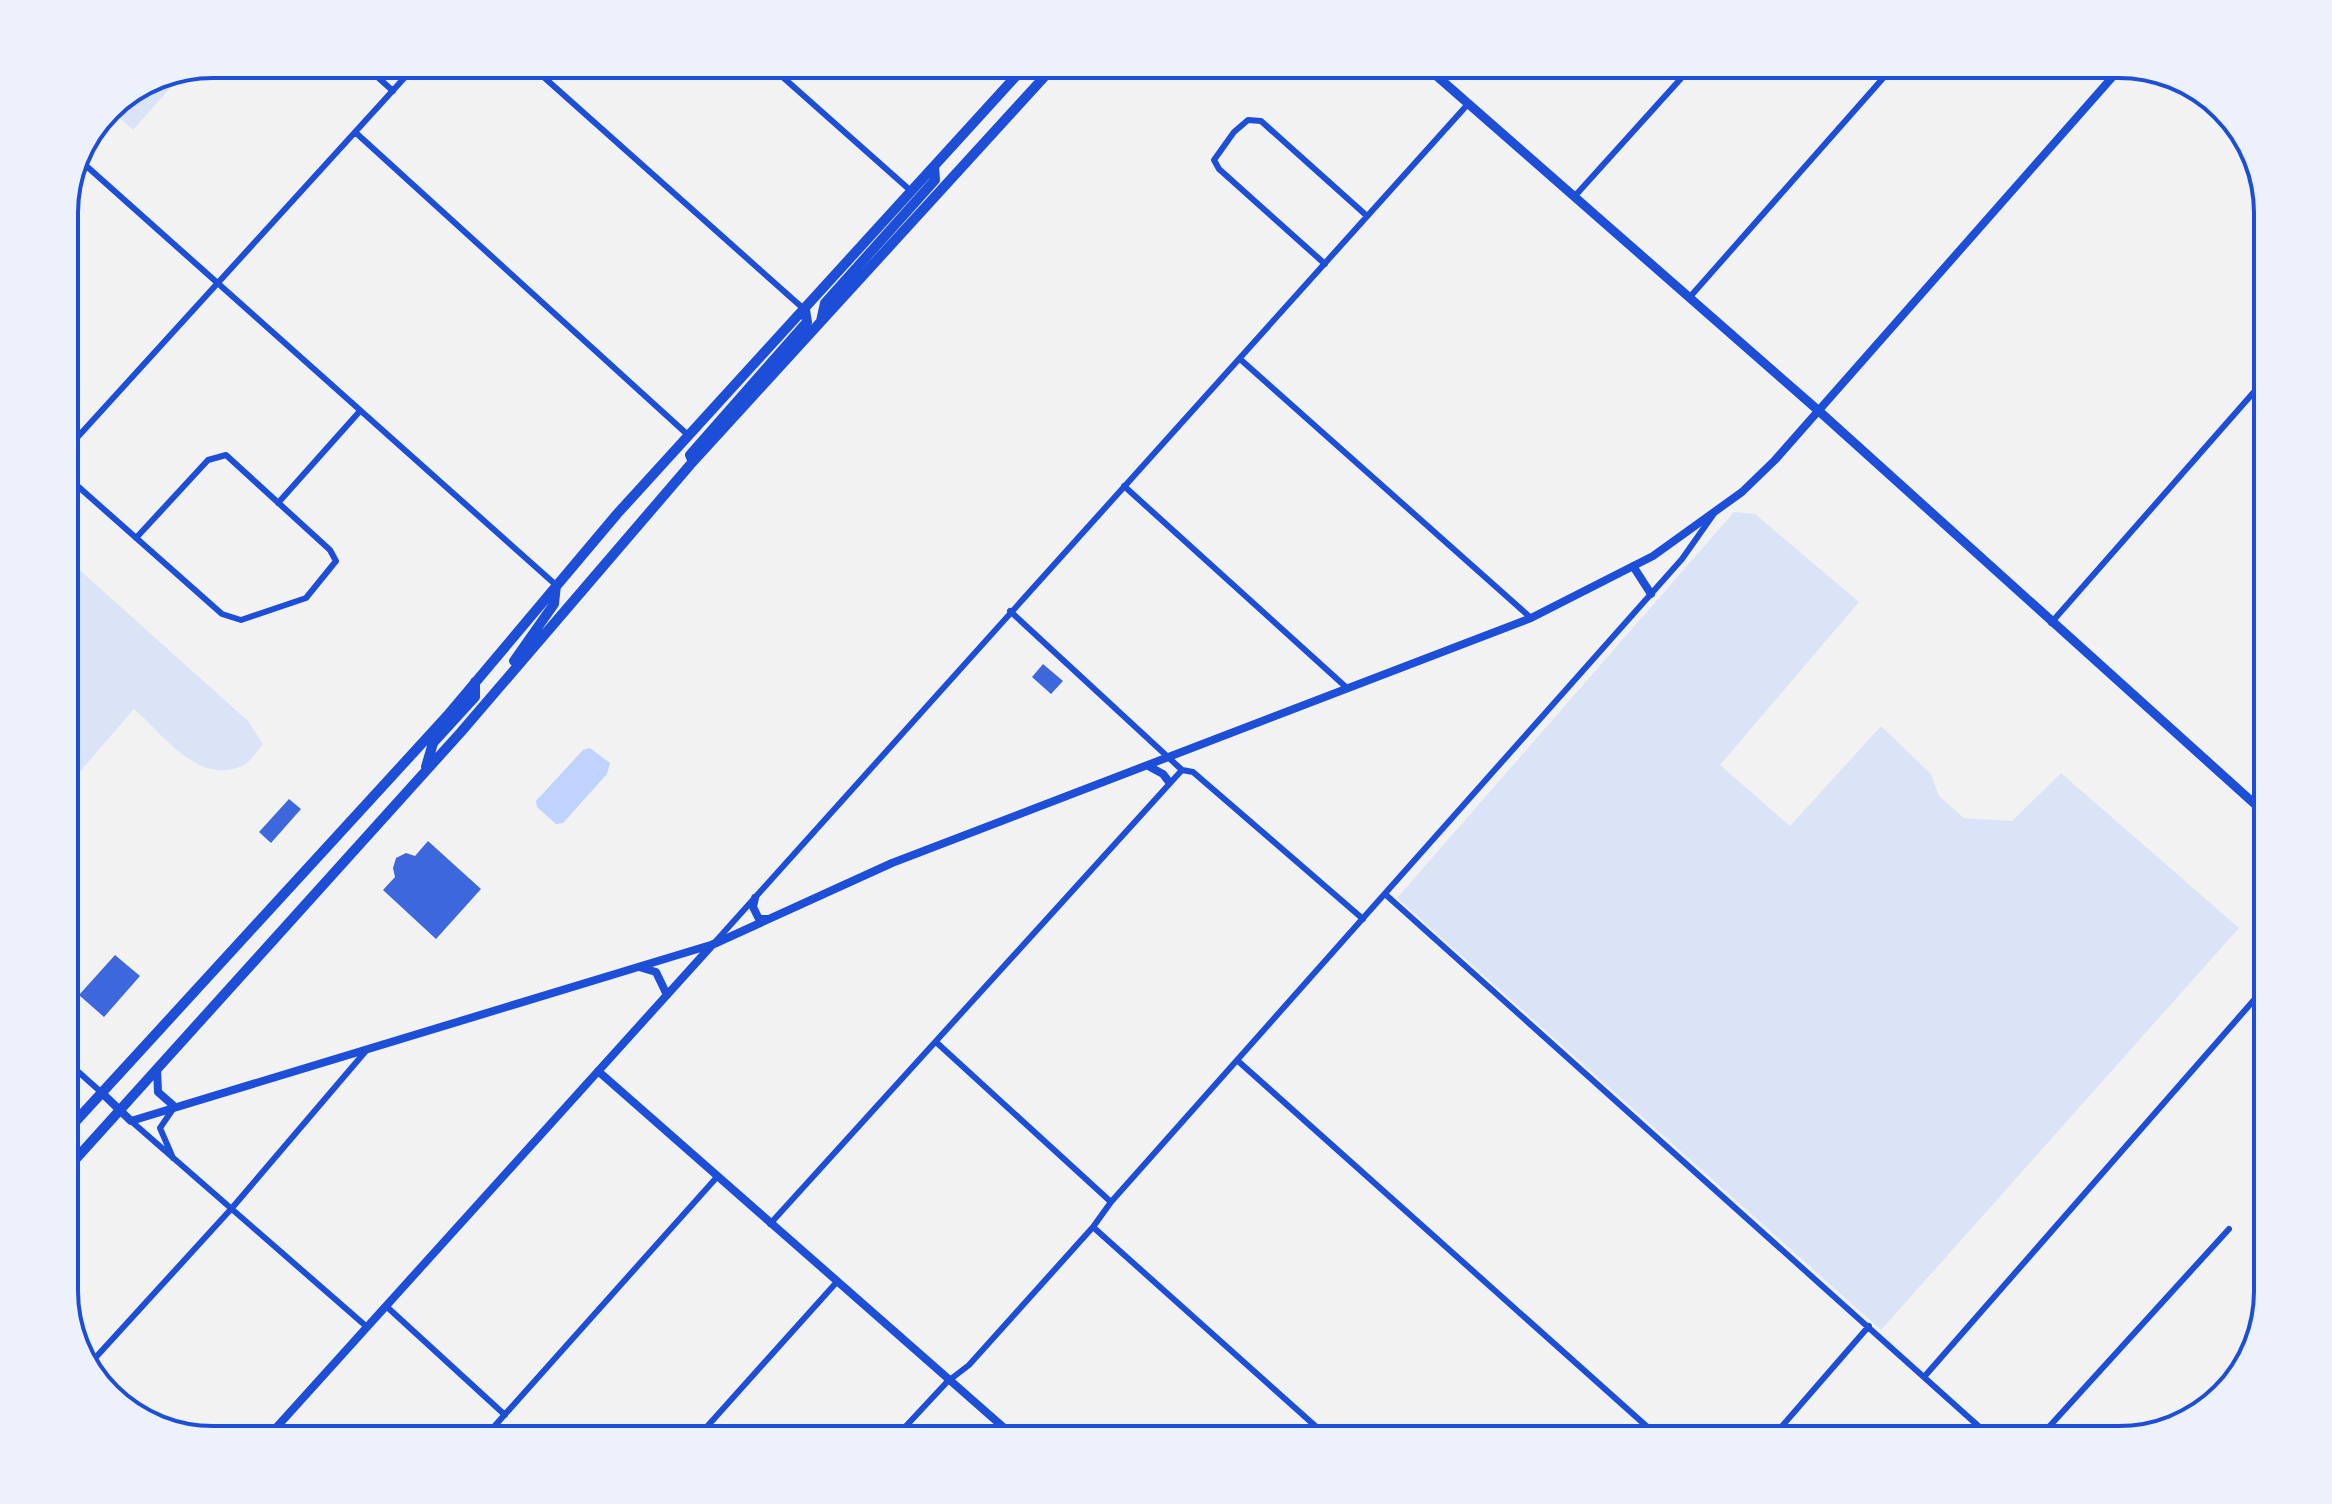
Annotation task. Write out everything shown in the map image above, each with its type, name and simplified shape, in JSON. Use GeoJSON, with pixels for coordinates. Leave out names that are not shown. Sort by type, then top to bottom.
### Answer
{"type":"FeatureCollection","features":[{"type":"Feature","properties":{"kind":"main road"},"geometry":{"type":"LineString","coordinates":[[78,1119],[475,682],[688,435],[1014,78]]}},
{"type":"Feature","properties":{"kind":"main road"},"geometry":{"type":"LineString","coordinates":[[78,1157],[425,771],[693,462],[1043,78]]}},
{"type":"Feature","properties":{"kind":"main road"},"geometry":{"type":"LineString","coordinates":[[1439,78],[1820,412],[2051,623],[2254,800]]}},
{"type":"Feature","properties":{"kind":"main road"},"geometry":{"type":"LineString","coordinates":[[820,323],[825,303],[935,180],[934,166]]}},
{"type":"Feature","properties":{"kind":"main road"},"geometry":{"type":"LineString","coordinates":[[693,462],[690,455],[698,445],[807,322],[805,310]]}},
{"type":"Feature","properties":{"kind":"main road"},"geometry":{"type":"LineString","coordinates":[[512,670],[515,656],[554,604],[556,585]]}},
{"type":"Feature","properties":{"kind":"main road"},"geometry":{"type":"LineString","coordinates":[[425,771],[433,743],[475,697],[475,682]]}},
{"type":"Feature","properties":{"kind":"street"},"geometry":{"type":"LineString","coordinates":[[379,78],[393,91]]}},
{"type":"Feature","properties":{"kind":"street"},"geometry":{"type":"LineString","coordinates":[[78,437],[405,78]]}},
{"type":"Feature","properties":{"kind":"street"},"geometry":{"type":"LineString","coordinates":[[545,78],[805,310]]}},
{"type":"Feature","properties":{"kind":"street"},"geometry":{"type":"LineString","coordinates":[[784,78],[911,191]]}},
{"type":"Feature","properties":{"kind":"street"},"geometry":{"type":"LineString","coordinates":[[1574,197],[1681,78]]}},
{"type":"Feature","properties":{"kind":"street"},"geometry":{"type":"LineString","coordinates":[[1689,298],[1883,78]]}},
{"type":"Feature","properties":{"kind":"street"},"geometry":{"type":"LineString","coordinates":[[131,1121],[714,944],[892,863],[1171,759],[1531,618],[1633,566],[1713,515],[1757,478],[1820,412],[2112,78]]}},
{"type":"Feature","properties":{"kind":"street"},"geometry":{"type":"LineString","coordinates":[[278,1426],[1468,104]]}},
{"type":"Feature","properties":{"kind":"street"},"geometry":{"type":"LineString","coordinates":[[1325,264],[1219,169],[1214,160],[1234,132],[1248,120],[1261,121],[1367,216]]}},
{"type":"Feature","properties":{"kind":"street"},"geometry":{"type":"LineString","coordinates":[[355,132],[688,435]]}},
{"type":"Feature","properties":{"kind":"street"},"geometry":{"type":"LineString","coordinates":[[86,166],[556,585]]}},
{"type":"Feature","properties":{"kind":"street"},"geometry":{"type":"LineString","coordinates":[[1240,359],[1531,618]]}},
{"type":"Feature","properties":{"kind":"street"},"geometry":{"type":"LineString","coordinates":[[2051,623],[2254,392]]}},
{"type":"Feature","properties":{"kind":"street"},"geometry":{"type":"LineString","coordinates":[[278,503],[360,411]]}},
{"type":"Feature","properties":{"kind":"street"},"geometry":{"type":"LineString","coordinates":[[78,486],[136,538],[222,614],[241,620],[306,598],[336,561],[330,550],[226,455],[208,460],[136,538]]}},
{"type":"Feature","properties":{"kind":"street"},"geometry":{"type":"LineString","coordinates":[[1124,486],[1347,688]]}},
{"type":"Feature","properties":{"kind":"street"},"geometry":{"type":"LineString","coordinates":[[906,1426],[947,1382],[969,1365],[1093,1227],[1111,1202],[1651,594],[1713,515]]}},
{"type":"Feature","properties":{"kind":"street"},"geometry":{"type":"LineString","coordinates":[[1633,566],[1651,594]]}},
{"type":"Feature","properties":{"kind":"street"},"geometry":{"type":"LineString","coordinates":[[1010,611],[1182,770],[1193,772],[1363,919]]}},
{"type":"Feature","properties":{"kind":"street"},"geometry":{"type":"LineString","coordinates":[[1150,767],[1169,782]]}},
{"type":"Feature","properties":{"kind":"street"},"geometry":{"type":"LineString","coordinates":[[770,1224],[1182,770]]}},
{"type":"Feature","properties":{"kind":"street"},"geometry":{"type":"LineString","coordinates":[[1385,894],[1978,1426]]}},
{"type":"Feature","properties":{"kind":"street"},"geometry":{"type":"LineString","coordinates":[[755,898],[759,919],[768,919]]}},
{"type":"Feature","properties":{"kind":"street"},"geometry":{"type":"LineString","coordinates":[[639,967],[656,972],[667,995]]}},
{"type":"Feature","properties":{"kind":"street"},"geometry":{"type":"LineString","coordinates":[[1924,1377],[2254,1000]]}},
{"type":"Feature","properties":{"kind":"street"},"geometry":{"type":"LineString","coordinates":[[936,1042],[1111,1202]]}},
{"type":"Feature","properties":{"kind":"street"},"geometry":{"type":"LineString","coordinates":[[95,1358],[232,1208],[365,1052]]}},
{"type":"Feature","properties":{"kind":"street"},"geometry":{"type":"LineString","coordinates":[[1238,1061],[1646,1426]]}},
{"type":"Feature","properties":{"kind":"street"},"geometry":{"type":"LineString","coordinates":[[157,1069],[158,1092],[175,1107]]}},
{"type":"Feature","properties":{"kind":"street"},"geometry":{"type":"LineString","coordinates":[[598,1071],[835,1284],[1001,1426]]}},
{"type":"Feature","properties":{"kind":"street"},"geometry":{"type":"LineString","coordinates":[[78,1072],[175,1161],[367,1327]]}},
{"type":"Feature","properties":{"kind":"street"},"geometry":{"type":"LineString","coordinates":[[175,1107],[160,1128],[175,1161]]}},
{"type":"Feature","properties":{"kind":"street"},"geometry":{"type":"LineString","coordinates":[[495,1426],[717,1177]]}},
{"type":"Feature","properties":{"kind":"street"},"geometry":{"type":"LineString","coordinates":[[1093,1227],[1315,1426]]}},
{"type":"Feature","properties":{"kind":"street"},"geometry":{"type":"LineString","coordinates":[[2050,1426],[2229,1229]]}},
{"type":"Feature","properties":{"kind":"street"},"geometry":{"type":"LineString","coordinates":[[708,1426],[835,1284]]}},
{"type":"Feature","properties":{"kind":"street"},"geometry":{"type":"LineString","coordinates":[[386,1306],[505,1415]]}},
{"type":"Feature","properties":{"kind":"street"},"geometry":{"type":"LineString","coordinates":[[1782,1426],[1869,1326]]}},
{"type":"Feature","properties":{"kind":"shaded area"},"geometry":{"type":"Polygon","coordinates":[[[173,85],[133,130],[118,116],[138,101],[173,85]]]}},
{"type":"Feature","properties":{"kind":"shaded area"},"geometry":{"type":"Polygon","coordinates":[[[1734,512],[1755,514],[1859,602],[1720,765],[1790,826],[1881,726],[1931,774],[1939,796],[1964,818],[2012,821],[2061,773],[2239,928],[1881,1330],[1397,898],[1734,512]]]}},
{"type":"Feature","properties":{"kind":"shaded area"},"geometry":{"type":"Polygon","coordinates":[[[78,569],[248,721],[263,744],[242,766],[226,770],[210,769],[182,754],[134,709],[78,774],[78,569]]]}},
{"type":"Feature","properties":{"kind":"water"},"geometry":{"type":"Polygon","coordinates":[[[590,748],[610,763],[607,774],[563,823],[556,824],[537,807],[536,801],[583,750],[590,748]]]}},
{"type":"Feature","properties":{"kind":"building"},"geometry":{"type":"Polygon","coordinates":[[[1043,664],[1063,681],[1051,694],[1032,677],[1043,664]]]}},
{"type":"Feature","properties":{"kind":"building"},"geometry":{"type":"Polygon","coordinates":[[[289,799],[301,809],[271,843],[259,832],[289,799]]]}},
{"type":"Feature","properties":{"kind":"building"},"geometry":{"type":"Polygon","coordinates":[[[428,841],[481,889],[436,939],[383,890],[395,877],[393,868],[396,858],[406,853],[415,856],[428,841]]]}},
{"type":"Feature","properties":{"kind":"building"},"geometry":{"type":"Polygon","coordinates":[[[115,955],[140,976],[104,1017],[79,995],[115,955]]]}}]}
